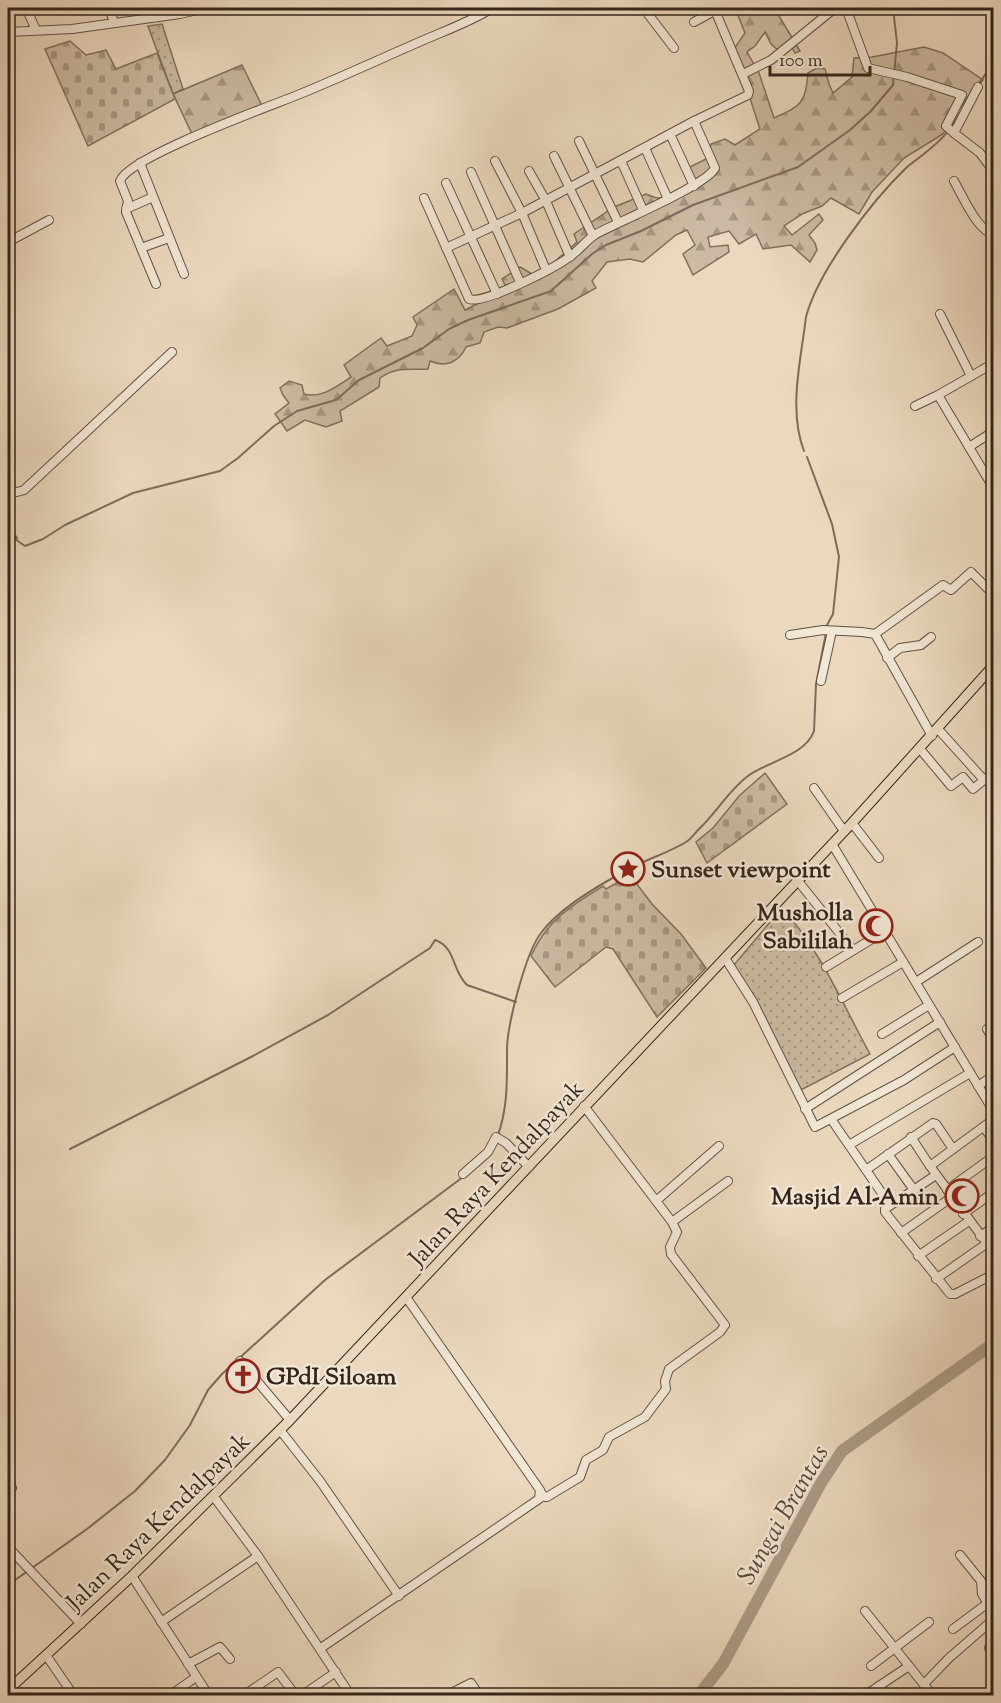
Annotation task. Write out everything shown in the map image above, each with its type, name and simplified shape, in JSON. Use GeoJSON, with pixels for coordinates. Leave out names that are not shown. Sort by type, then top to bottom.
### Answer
{"type":"FeatureCollection","features":[{"type":"Feature","properties":{"kind":"main road","name":"Jalan Raya Kendalpayak"},"geometry":{"type":"LineString","coordinates":[[8,1690],[132,1576],[290,1420],[584,1106],[656,1034],[935,733],[993,665]]}},
{"type":"Feature","properties":{"kind":"street"},"geometry":{"type":"LineString","coordinates":[[26,8],[36,30]]}},
{"type":"Feature","properties":{"kind":"street"},"geometry":{"type":"LineString","coordinates":[[109,8],[114,22]]}},
{"type":"Feature","properties":{"kind":"street"},"geometry":{"type":"LineString","coordinates":[[144,8],[147,18]]}},
{"type":"Feature","properties":{"kind":"street"},"geometry":{"type":"LineString","coordinates":[[8,32],[72,29],[193,11],[192,8]]}},
{"type":"Feature","properties":{"kind":"street"},"geometry":{"type":"LineString","coordinates":[[156,284],[126,209],[128,201],[120,181],[121,177],[140,163],[194,137],[313,89],[492,8]]}},
{"type":"Feature","properties":{"kind":"street"},"geometry":{"type":"LineString","coordinates":[[648,8],[648,14],[674,48]]}},
{"type":"Feature","properties":{"kind":"street"},"geometry":{"type":"LineString","coordinates":[[743,74],[771,60],[835,8]]}},
{"type":"Feature","properties":{"kind":"street"},"geometry":{"type":"LineString","coordinates":[[846,8],[868,68],[906,77],[962,95],[963,97],[946,125],[980,153],[993,172]]}},
{"type":"Feature","properties":{"kind":"street"},"geometry":{"type":"LineString","coordinates":[[446,248],[546,201],[694,121],[748,95],[749,91],[743,74],[715,9],[693,22]]}},
{"type":"Feature","properties":{"kind":"street"},"geometry":{"type":"LineString","coordinates":[[950,130],[978,87]]}},
{"type":"Feature","properties":{"kind":"street"},"geometry":{"type":"LineString","coordinates":[[424,198],[470,300],[496,294],[570,257],[593,236],[694,186],[715,169],[694,121]]}},
{"type":"Feature","properties":{"kind":"street"},"geometry":{"type":"LineString","coordinates":[[670,134],[694,186]]}},
{"type":"Feature","properties":{"kind":"street"},"geometry":{"type":"LineString","coordinates":[[579,141],[618,222]]}},
{"type":"Feature","properties":{"kind":"street"},"geometry":{"type":"LineString","coordinates":[[645,148],[668,199]]}},
{"type":"Feature","properties":{"kind":"street"},"geometry":{"type":"LineString","coordinates":[[554,156],[593,236]]}},
{"type":"Feature","properties":{"kind":"street"},"geometry":{"type":"LineString","coordinates":[[495,161],[522,213],[546,270]]}},
{"type":"Feature","properties":{"kind":"street"},"geometry":{"type":"LineString","coordinates":[[621,161],[643,210]]}},
{"type":"Feature","properties":{"kind":"street"},"geometry":{"type":"LineString","coordinates":[[140,163],[184,274]]}},
{"type":"Feature","properties":{"kind":"street"},"geometry":{"type":"LineString","coordinates":[[529,171],[546,201],[570,257]]}},
{"type":"Feature","properties":{"kind":"street"},"geometry":{"type":"LineString","coordinates":[[471,172],[520,282]]}},
{"type":"Feature","properties":{"kind":"street"},"geometry":{"type":"LineString","coordinates":[[954,181],[978,223],[988,233],[993,234]]}},
{"type":"Feature","properties":{"kind":"street"},"geometry":{"type":"LineString","coordinates":[[446,183],[496,294]]}},
{"type":"Feature","properties":{"kind":"street"},"geometry":{"type":"LineString","coordinates":[[126,209],[153,197]]}},
{"type":"Feature","properties":{"kind":"street"},"geometry":{"type":"LineString","coordinates":[[8,242],[50,220]]}},
{"type":"Feature","properties":{"kind":"street"},"geometry":{"type":"LineString","coordinates":[[141,248],[169,238]]}},
{"type":"Feature","properties":{"kind":"street"},"geometry":{"type":"LineString","coordinates":[[940,314],[971,376]]}},
{"type":"Feature","properties":{"kind":"street"},"geometry":{"type":"LineString","coordinates":[[8,491],[24,490],[172,352]]}},
{"type":"Feature","properties":{"kind":"street"},"geometry":{"type":"LineString","coordinates":[[915,406],[993,363]]}},
{"type":"Feature","properties":{"kind":"street"},"geometry":{"type":"LineString","coordinates":[[938,395],[991,479],[993,489]]}},
{"type":"Feature","properties":{"kind":"street"},"geometry":{"type":"LineString","coordinates":[[969,447],[993,432]]}},
{"type":"Feature","properties":{"kind":"street"},"geometry":{"type":"LineString","coordinates":[[790,635],[829,630],[875,634],[944,584],[951,590],[971,572],[988,589],[993,585]]}},
{"type":"Feature","properties":{"kind":"street"},"geometry":{"type":"LineString","coordinates":[[821,681],[829,630]]}},
{"type":"Feature","properties":{"kind":"street"},"geometry":{"type":"LineString","coordinates":[[875,634],[887,658],[935,733],[984,780]]}},
{"type":"Feature","properties":{"kind":"street"},"geometry":{"type":"LineString","coordinates":[[887,658],[904,646],[921,645],[931,637]]}},
{"type":"Feature","properties":{"kind":"street"},"geometry":{"type":"LineString","coordinates":[[920,749],[951,786],[963,777],[974,789],[992,773],[993,775]]}},
{"type":"Feature","properties":{"kind":"street"},"geometry":{"type":"LineString","coordinates":[[814,788],[844,831]]}},
{"type":"Feature","properties":{"kind":"street"},"geometry":{"type":"LineString","coordinates":[[852,823],[879,858]]}},
{"type":"Feature","properties":{"kind":"street"},"geometry":{"type":"LineString","coordinates":[[832,844],[993,1112]]}},
{"type":"Feature","properties":{"kind":"street"},"geometry":{"type":"LineString","coordinates":[[798,880],[853,950]]}},
{"type":"Feature","properties":{"kind":"street"},"geometry":{"type":"LineString","coordinates":[[826,967],[885,931]]}},
{"type":"Feature","properties":{"kind":"street"},"geometry":{"type":"LineString","coordinates":[[916,982],[978,942]]}},
{"type":"Feature","properties":{"kind":"street"},"geometry":{"type":"LineString","coordinates":[[725,958],[753,1002],[815,1128],[904,1080],[955,1047]]}},
{"type":"Feature","properties":{"kind":"street"},"geometry":{"type":"LineString","coordinates":[[842,998],[903,962]]}},
{"type":"Feature","properties":{"kind":"street"},"geometry":{"type":"LineString","coordinates":[[882,1034],[929,1005]]}},
{"type":"Feature","properties":{"kind":"street"},"geometry":{"type":"LineString","coordinates":[[805,1109],[940,1022]]}},
{"type":"Feature","properties":{"kind":"street"},"geometry":{"type":"LineString","coordinates":[[987,1029],[993,1041]]}},
{"type":"Feature","properties":{"kind":"street"},"geometry":{"type":"LineString","coordinates":[[849,1145],[970,1073]]}},
{"type":"Feature","properties":{"kind":"street"},"geometry":{"type":"LineString","coordinates":[[978,1086],[993,1075]]}},
{"type":"Feature","properties":{"kind":"street"},"geometry":{"type":"LineString","coordinates":[[406,1297],[544,1497],[580,1477],[586,1460],[603,1450],[609,1437],[645,1417],[666,1389],[666,1374],[669,1369],[723,1329],[725,1325],[671,1254],[670,1247],[677,1233],[672,1222],[584,1106]]}},
{"type":"Feature","properties":{"kind":"street"},"geometry":{"type":"LineString","coordinates":[[831,1119],[890,1206]]}},
{"type":"Feature","properties":{"kind":"street"},"geometry":{"type":"LineString","coordinates":[[930,1166],[993,1119]]}},
{"type":"Feature","properties":{"kind":"street"},"geometry":{"type":"LineString","coordinates":[[866,1170],[934,1123],[953,1149]]}},
{"type":"Feature","properties":{"kind":"street"},"geometry":{"type":"LineString","coordinates":[[984,1126],[993,1142]]}},
{"type":"Feature","properties":{"kind":"street"},"geometry":{"type":"LineString","coordinates":[[463,1174],[488,1152],[498,1137],[529,1167]]}},
{"type":"Feature","properties":{"kind":"street"},"geometry":{"type":"LineString","coordinates":[[911,1137],[949,1194],[993,1253]]}},
{"type":"Feature","properties":{"kind":"street"},"geometry":{"type":"LineString","coordinates":[[656,1201],[719,1146]]}},
{"type":"Feature","properties":{"kind":"street"},"geometry":{"type":"LineString","coordinates":[[888,1154],[914,1190]]}},
{"type":"Feature","properties":{"kind":"street"},"geometry":{"type":"LineString","coordinates":[[901,1233],[993,1156]]}},
{"type":"Feature","properties":{"kind":"street"},"geometry":{"type":"LineString","coordinates":[[936,1174],[885,1209],[885,1212],[947,1293],[952,1294],[993,1274]]}},
{"type":"Feature","properties":{"kind":"street"},"geometry":{"type":"LineString","coordinates":[[672,1222],[728,1180]]}},
{"type":"Feature","properties":{"kind":"street"},"geometry":{"type":"LineString","coordinates":[[918,1256],[993,1192]]}},
{"type":"Feature","properties":{"kind":"street"},"geometry":{"type":"LineString","coordinates":[[936,1279],[983,1240],[993,1227]]}},
{"type":"Feature","properties":{"kind":"street"},"geometry":{"type":"LineString","coordinates":[[240,1361],[290,1420]]}},
{"type":"Feature","properties":{"kind":"street"},"geometry":{"type":"LineString","coordinates":[[280,1430],[320,1481],[399,1596]]}},
{"type":"Feature","properties":{"kind":"street"},"geometry":{"type":"LineString","coordinates":[[8,1480],[12,1488],[8,1492]]}},
{"type":"Feature","properties":{"kind":"street"},"geometry":{"type":"LineString","coordinates":[[321,1648],[539,1499],[540,1491]]}},
{"type":"Feature","properties":{"kind":"street"},"geometry":{"type":"LineString","coordinates":[[214,1497],[321,1648],[347,1694]]}},
{"type":"Feature","properties":{"kind":"street"},"geometry":{"type":"LineString","coordinates":[[9,1552],[81,1624]]}},
{"type":"Feature","properties":{"kind":"street"},"geometry":{"type":"LineString","coordinates":[[960,1555],[978,1575],[982,1594],[993,1612]]}},
{"type":"Feature","properties":{"kind":"street"},"geometry":{"type":"LineString","coordinates":[[161,1622],[258,1556]]}},
{"type":"Feature","properties":{"kind":"street"},"geometry":{"type":"LineString","coordinates":[[132,1576],[209,1695]]}},
{"type":"Feature","properties":{"kind":"street"},"geometry":{"type":"LineString","coordinates":[[982,1588],[993,1581]]}},
{"type":"Feature","properties":{"kind":"street"},"geometry":{"type":"LineString","coordinates":[[953,1629],[988,1603]]}},
{"type":"Feature","properties":{"kind":"street"},"geometry":{"type":"LineString","coordinates":[[866,1611],[933,1695]]}},
{"type":"Feature","properties":{"kind":"street"},"geometry":{"type":"LineString","coordinates":[[924,1684],[949,1658],[993,1620]]}},
{"type":"Feature","properties":{"kind":"street"},"geometry":{"type":"LineString","coordinates":[[871,1666],[929,1623]]}},
{"type":"Feature","properties":{"kind":"street"},"geometry":{"type":"LineString","coordinates":[[188,1664],[220,1647],[230,1659]]}},
{"type":"Feature","properties":{"kind":"street"},"geometry":{"type":"LineString","coordinates":[[46,1655],[74,1695]]}},
{"type":"Feature","properties":{"kind":"street"},"geometry":{"type":"LineString","coordinates":[[864,1695],[909,1666]]}},
{"type":"Feature","properties":{"kind":"street"},"geometry":{"type":"LineString","coordinates":[[301,1695],[336,1671]]}},
{"type":"Feature","properties":{"kind":"street"},"geometry":{"type":"LineString","coordinates":[[243,1695],[278,1672],[296,1695]]}},
{"type":"Feature","properties":{"kind":"street"},"geometry":{"type":"LineString","coordinates":[[170,1695],[196,1677]]}},
{"type":"Feature","properties":{"kind":"street"},"geometry":{"type":"LineString","coordinates":[[445,1695],[471,1683],[480,1695]]}},
{"type":"Feature","properties":{"kind":"street"},"geometry":{"type":"LineString","coordinates":[[879,1686],[884,1695]]}},
{"type":"Feature","properties":{"kind":"green space"},"geometry":{"type":"Polygon","coordinates":[[[735,8],[781,8],[776,11],[800,51],[795,53],[790,44],[779,51],[771,44],[765,32],[755,46],[747,52],[759,73],[774,118],[791,110],[800,102],[805,91],[808,73],[817,68],[825,69],[833,93],[852,77],[854,58],[872,57],[924,47],[943,53],[983,80],[953,116],[943,134],[904,158],[872,192],[859,214],[831,198],[822,206],[802,214],[784,226],[792,235],[819,214],[823,220],[809,235],[817,250],[810,262],[791,245],[763,249],[756,234],[739,244],[729,231],[708,237],[710,247],[728,245],[729,252],[693,275],[683,254],[695,245],[687,230],[676,235],[643,262],[630,259],[607,262],[592,281],[596,288],[558,309],[507,328],[498,327],[484,332],[480,343],[466,347],[456,360],[447,364],[430,361],[428,369],[403,369],[386,374],[380,378],[379,387],[340,411],[342,421],[326,427],[305,420],[287,431],[275,414],[289,403],[280,388],[289,381],[302,385],[304,394],[310,395],[317,395],[334,388],[351,377],[344,365],[381,338],[387,346],[412,336],[417,325],[413,317],[454,289],[465,310],[507,289],[502,279],[520,267],[537,277],[577,242],[574,234],[614,207],[646,194],[658,198],[673,196],[689,186],[688,168],[708,158],[711,144],[725,139],[735,145],[760,129],[734,49],[745,33],[735,8]]]}},
{"type":"Feature","properties":{"kind":"green space"},"geometry":{"type":"Polygon","coordinates":[[[162,24],[183,89],[173,94],[148,26],[162,24]]]}},
{"type":"Feature","properties":{"kind":"green space"},"geometry":{"type":"Polygon","coordinates":[[[70,41],[86,55],[106,50],[116,69],[157,53],[175,99],[88,146],[45,49],[70,41]]]}},
{"type":"Feature","properties":{"kind":"green space"},"geometry":{"type":"Polygon","coordinates":[[[242,65],[265,112],[194,138],[173,94],[242,65]]]}},
{"type":"Feature","properties":{"kind":"green space"},"geometry":{"type":"Polygon","coordinates":[[[765,773],[787,804],[707,863],[696,842],[713,828],[740,795],[765,773]]]}},
{"type":"Feature","properties":{"kind":"green space"},"geometry":{"type":"Polygon","coordinates":[[[629,876],[681,934],[706,968],[657,1017],[613,949],[606,947],[555,987],[531,956],[544,933],[561,915],[603,886],[606,889],[629,876]]]}},
{"type":"Feature","properties":{"kind":"green space"},"geometry":{"type":"Polygon","coordinates":[[[782,908],[796,924],[819,959],[870,1054],[799,1091],[733,966],[782,908]]]}},
{"type":"Feature","properties":{"kind":"waterway"},"geometry":{"type":"LineString","coordinates":[[8,525],[17,538],[15,539],[25,546],[133,493],[220,471],[274,426],[297,411],[336,400],[359,380],[423,348],[449,329],[468,320],[551,291],[592,254],[606,245],[641,231],[693,205],[798,167],[850,130],[871,111],[893,85],[897,43],[893,8]]}},
{"type":"Feature","properties":{"kind":"waterway"},"geometry":{"type":"LineString","coordinates":[[979,84],[994,61]]}},
{"type":"Feature","properties":{"kind":"waterway"},"geometry":{"type":"LineString","coordinates":[[951,127],[966,104]]}},
{"type":"Feature","properties":{"kind":"waterway"},"geometry":{"type":"LineString","coordinates":[[804,451],[799,435],[796,401],[806,317],[812,299],[834,258],[878,199],[906,168],[934,146],[948,131]]}},
{"type":"Feature","properties":{"kind":"waterway"},"geometry":{"type":"LineString","coordinates":[[807,457],[832,524],[839,557],[833,614],[826,627]]}},
{"type":"Feature","properties":{"kind":"waterway"},"geometry":{"type":"LineString","coordinates":[[498,1135],[505,1103],[510,1024],[518,989],[535,942],[559,914],[596,888],[633,867],[688,841],[748,776],[803,746],[814,731],[816,684],[826,633]]}},
{"type":"Feature","properties":{"kind":"waterway"},"geometry":{"type":"LineString","coordinates":[[70,1149],[328,1015],[430,948],[435,940],[447,948],[467,985],[516,1002]]}},
{"type":"Feature","properties":{"kind":"waterway"},"geometry":{"type":"LineString","coordinates":[[472,1171],[486,1159]]}},
{"type":"Feature","properties":{"kind":"waterway"},"geometry":{"type":"LineString","coordinates":[[8,1585],[87,1529],[135,1491],[165,1460],[190,1425],[208,1390],[222,1374],[325,1280],[463,1177]]}},
{"type":"Feature","properties":{"kind":"waterway","name":"Sungai Brantas"},"geometry":{"type":"LineString","coordinates":[[698,1696],[723,1664],[821,1483],[842,1451],[994,1343]]}},
{"type":"Feature","properties":{"kind":"place","name":"Sunset viewpoint"},"geometry":{"type":"Point","coordinates":[628,869]}},
{"type":"Feature","properties":{"kind":"place","name":"Musholla Sabililah"},"geometry":{"type":"Point","coordinates":[876,926]}},
{"type":"Feature","properties":{"kind":"place","name":"Masjid Al-Amin"},"geometry":{"type":"Point","coordinates":[962,1196]}},
{"type":"Feature","properties":{"kind":"place","name":"GPdI Siloam"},"geometry":{"type":"Point","coordinates":[243,1376]}}]}
